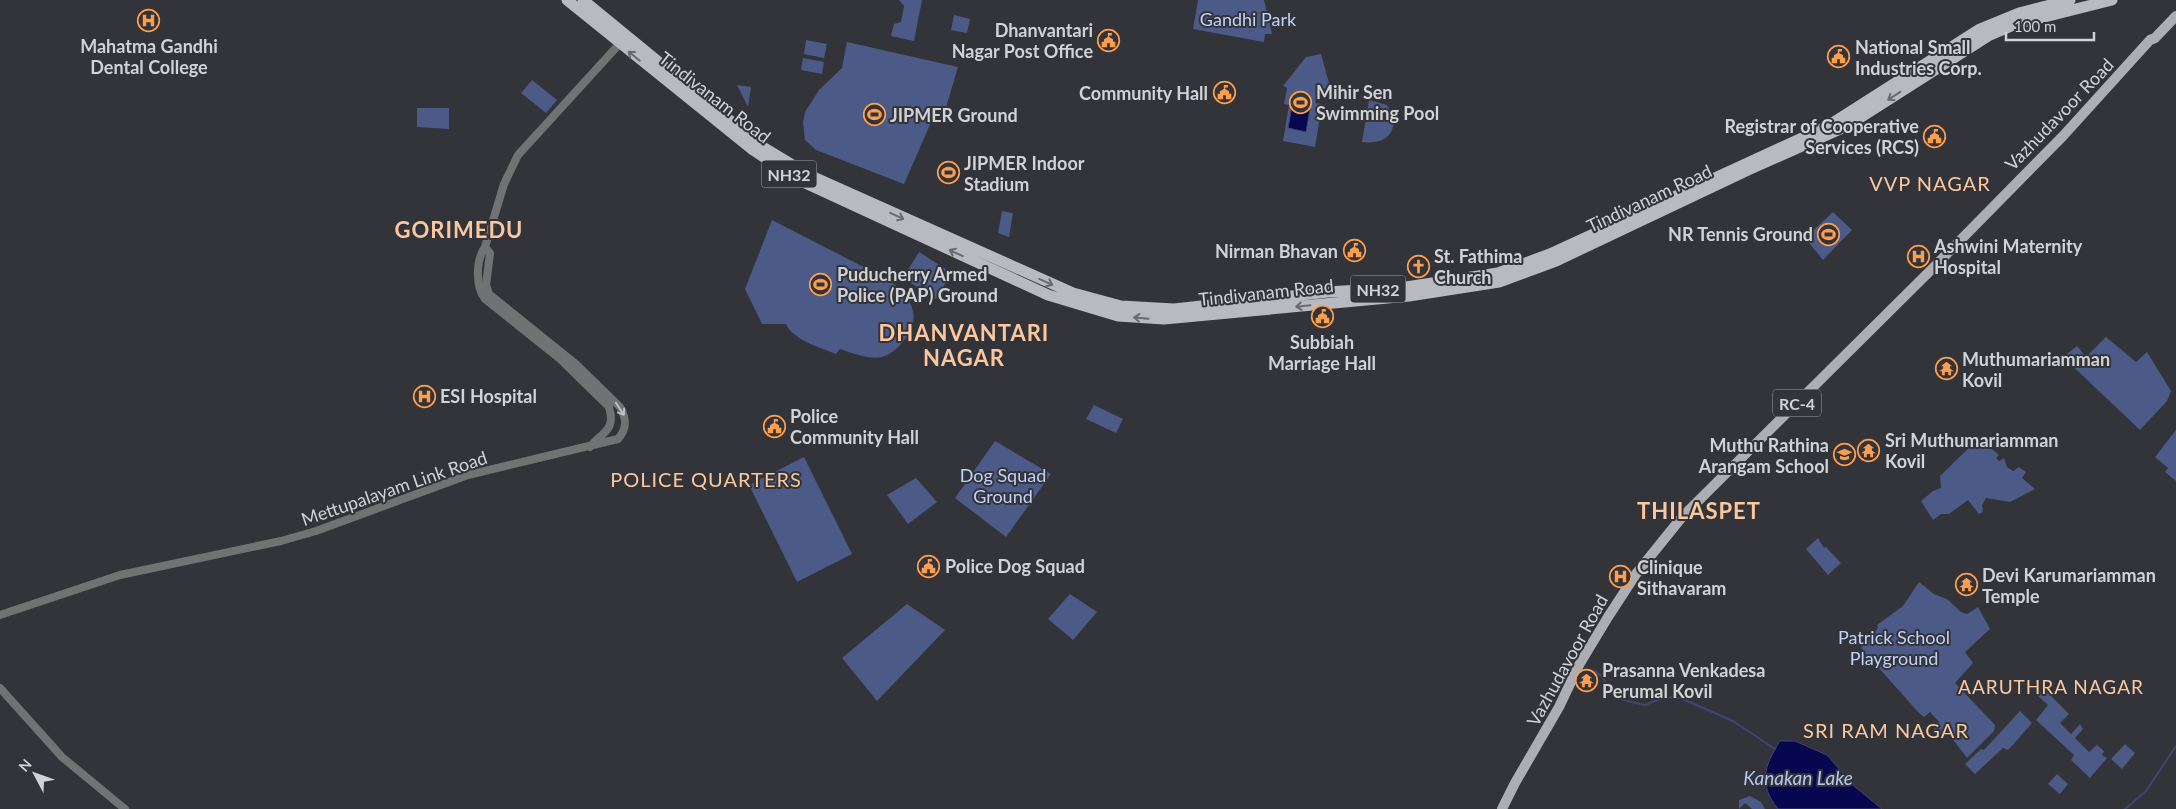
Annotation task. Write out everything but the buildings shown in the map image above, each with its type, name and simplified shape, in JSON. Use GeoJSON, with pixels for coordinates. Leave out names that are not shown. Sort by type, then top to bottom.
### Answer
{"type":"FeatureCollection","features":[{"type":"Feature","properties":{"kind":"highway","name":"Tindivanam Road"},"geometry":{"type":"LineString","coordinates":[[567,0],[679,80],[761,146],[789,164],[922,232],[1068,302],[1118,316],[1145,319],[1178,319],[1409,296],[1484,285],[1556,262],[1748,170],[1848,126],[1988,36],[2016,24],[2112,0]]}},
{"type":"Feature","properties":{"kind":"highway","name":"Tindivanam Road"},"geometry":{"type":"LineString","coordinates":[[583,0],[622,40],[782,171],[922,232]]}},
{"type":"Feature","properties":{"kind":"highway","name":"NH32"},"geometry":{"type":"LineString","coordinates":[[922,232],[1073,293],[1121,306],[1147,309],[1174,309],[1328,292],[1406,287],[1488,275],[1550,254],[1828,126],[1980,28],[2019,13],[2070,0]]}},
{"type":"Feature","properties":{"kind":"main road","name":"Vazhudavoor Road"},"geometry":{"type":"LineString","coordinates":[[2150,40],[2152,34],[2176,8]]}},
{"type":"Feature","properties":{"kind":"main road","name":"Vazhudavoor Road"},"geometry":{"type":"LineString","coordinates":[[1502,809],[1603,625],[1636,574],[1682,517],[1932,269],[2063,136],[2150,40],[2155,38],[2176,16]]}},
{"type":"Feature","properties":{"kind":"street","name":"Mettupalayam Link Road"},"geometry":{"type":"LineString","coordinates":[[0,615],[120,574],[282,541],[316,531],[468,475],[618,440],[626,426],[624,413],[576,364],[489,294],[486,285],[490,254],[485,247],[504,184],[518,155],[622,40]]}},
{"type":"Feature","properties":{"kind":"street"},"geometry":{"type":"LineString","coordinates":[[485,247],[481,253],[479,279],[481,294],[560,359],[610,407],[612,416],[609,429],[590,447]]}},
{"type":"Feature","properties":{"kind":"street"},"geometry":{"type":"LineString","coordinates":[[0,688],[62,757],[125,809]]}},
{"type":"Feature","properties":{"kind":"green space"},"geometry":{"type":"Polygon","coordinates":[[[899,0],[922,0],[914,41],[891,36],[894,24],[901,22],[904,6],[899,0]]]}},
{"type":"Feature","properties":{"kind":"green space","name":"Gandhi Park"},"geometry":{"type":"Polygon","coordinates":[[[1198,0],[1264,0],[1272,34],[1265,34],[1264,42],[1193,29],[1198,0]]]}},
{"type":"Feature","properties":{"kind":"green space"},"geometry":{"type":"Polygon","coordinates":[[[954,15],[970,19],[967,33],[951,30],[954,15]]]}},
{"type":"Feature","properties":{"kind":"green space"},"geometry":{"type":"Polygon","coordinates":[[[806,40],[827,44],[824,58],[804,54],[806,40]]]}},
{"type":"Feature","properties":{"kind":"green space","name":"JIPMER Ground"},"geometry":{"type":"Polygon","coordinates":[[[847,42],[958,67],[942,121],[933,118],[904,184],[816,150],[805,140],[803,122],[805,112],[819,90],[842,68],[847,42]]]}},
{"type":"Feature","properties":{"kind":"green space","name":"Mihir Sen Swimming Pool"},"geometry":{"type":"Polygon","coordinates":[[[1321,54],[1329,83],[1320,100],[1316,99],[1315,103],[1322,104],[1315,147],[1283,141],[1289,105],[1284,104],[1287,88],[1283,86],[1306,57],[1321,54]]]}},
{"type":"Feature","properties":{"kind":"green space"},"geometry":{"type":"Polygon","coordinates":[[[803,58],[824,62],[822,74],[801,70],[803,58]]]}},
{"type":"Feature","properties":{"kind":"green space"},"geometry":{"type":"Polygon","coordinates":[[[532,80],[557,100],[546,113],[521,93],[532,80]]]}},
{"type":"Feature","properties":{"kind":"green space"},"geometry":{"type":"Polygon","coordinates":[[[737,85],[751,87],[748,107],[737,85]]]}},
{"type":"Feature","properties":{"kind":"green space"},"geometry":{"type":"Polygon","coordinates":[[[1369,100],[1387,105],[1394,118],[1392,131],[1385,139],[1380,141],[1362,142],[1369,100]]]}},
{"type":"Feature","properties":{"kind":"green space"},"geometry":{"type":"Polygon","coordinates":[[[417,108],[449,108],[449,129],[417,127],[417,108]]]}},
{"type":"Feature","properties":{"kind":"green space"},"geometry":{"type":"Polygon","coordinates":[[[1002,211],[1013,213],[1009,237],[998,233],[1002,211]]]}},
{"type":"Feature","properties":{"kind":"green space","name":"NR Tennis Ground"},"geometry":{"type":"Polygon","coordinates":[[[1833,212],[1852,230],[1823,260],[1805,238],[1833,212]]]}},
{"type":"Feature","properties":{"kind":"green space","name":"Puducherry Armed Police (PAP) Ground"},"geometry":{"type":"Polygon","coordinates":[[[772,220],[889,280],[902,292],[911,306],[913,321],[906,338],[898,347],[889,354],[877,358],[861,356],[840,349],[836,354],[801,339],[786,324],[762,324],[745,289],[772,220]]]}},
{"type":"Feature","properties":{"kind":"green space"},"geometry":{"type":"Polygon","coordinates":[[[919,252],[952,273],[936,299],[903,278],[919,252]]]}},
{"type":"Feature","properties":{"kind":"green space"},"geometry":{"type":"Polygon","coordinates":[[[2106,337],[2136,362],[2147,352],[2171,391],[2167,401],[2140,430],[2063,357],[2077,346],[2086,357],[2106,337]]]}},
{"type":"Feature","properties":{"kind":"green space"},"geometry":{"type":"Polygon","coordinates":[[[1094,405],[1123,419],[1116,433],[1086,419],[1094,405]]]}},
{"type":"Feature","properties":{"kind":"green space"},"geometry":{"type":"Polygon","coordinates":[[[2176,430],[2176,481],[2165,472],[2168,468],[2155,457],[2176,430]]]}},
{"type":"Feature","properties":{"kind":"green space"},"geometry":{"type":"Polygon","coordinates":[[[1979,438],[1999,455],[1996,458],[1999,461],[2004,458],[2007,467],[2013,471],[2019,467],[2026,472],[2022,478],[2035,489],[2010,502],[1986,498],[1982,505],[1983,512],[1979,514],[1968,500],[1949,514],[1941,514],[1933,520],[1921,501],[1933,491],[1941,488],[1940,476],[1979,438]]]}},
{"type":"Feature","properties":{"kind":"green space","name":"Dog Squad Ground"},"geometry":{"type":"Polygon","coordinates":[[[995,441],[1051,474],[1006,537],[955,498],[995,441]]]}},
{"type":"Feature","properties":{"kind":"green space"},"geometry":{"type":"Polygon","coordinates":[[[804,457],[852,554],[797,582],[749,485],[804,457]]]}},
{"type":"Feature","properties":{"kind":"green space"},"geometry":{"type":"Polygon","coordinates":[[[916,478],[937,502],[908,524],[887,495],[916,478]]]}},
{"type":"Feature","properties":{"kind":"green space"},"geometry":{"type":"Polygon","coordinates":[[[1818,538],[1824,548],[1826,547],[1841,563],[1828,575],[1806,549],[1818,538]]]}},
{"type":"Feature","properties":{"kind":"green space","name":"Patrick School Playground"},"geometry":{"type":"Polygon","coordinates":[[[1919,582],[1934,594],[1947,599],[1961,612],[1967,614],[1978,607],[1990,629],[1965,652],[1973,663],[1955,683],[1995,725],[1994,731],[1967,758],[1948,733],[1944,737],[1934,728],[1939,722],[1930,712],[1924,717],[1919,713],[1861,648],[1878,628],[1877,625],[1903,606],[1919,582]]]}},
{"type":"Feature","properties":{"kind":"green space"},"geometry":{"type":"Polygon","coordinates":[[[1070,594],[1097,612],[1073,640],[1048,619],[1070,594]]]}},
{"type":"Feature","properties":{"kind":"green space"},"geometry":{"type":"Polygon","coordinates":[[[907,604],[945,630],[877,701],[842,658],[907,604]]]}},
{"type":"Feature","properties":{"kind":"green space"},"geometry":{"type":"Polygon","coordinates":[[[2044,689],[2069,714],[2060,723],[2071,734],[2080,724],[2083,729],[2075,738],[2089,752],[2097,745],[2104,751],[2102,755],[2107,758],[2090,778],[2071,760],[2074,755],[2036,720],[2048,705],[2037,695],[2044,689]]]}},
{"type":"Feature","properties":{"kind":"green space"},"geometry":{"type":"Polygon","coordinates":[[[2020,711],[2032,723],[2008,750],[2003,748],[1975,774],[1965,764],[1981,749],[1984,750],[2020,711]]]}},
{"type":"Feature","properties":{"kind":"green space"},"geometry":{"type":"Polygon","coordinates":[[[2125,744],[2135,753],[2122,769],[2111,759],[2125,744]]]}},
{"type":"Feature","properties":{"kind":"green space"},"geometry":{"type":"Polygon","coordinates":[[[2057,774],[2068,784],[2060,794],[2048,784],[2057,774]]]}},
{"type":"Feature","properties":{"kind":"green space"},"geometry":{"type":"Polygon","coordinates":[[[1750,796],[1761,802],[1765,809],[1752,809],[1745,803],[1739,809],[1739,800],[1750,796]]]}},
{"type":"Feature","properties":{"kind":"water"},"geometry":{"type":"Polygon","coordinates":[[[1292,106],[1310,109],[1306,132],[1288,128],[1292,106]]]}},
{"type":"Feature","properties":{"kind":"water","name":"Kanakan Lake"},"geometry":{"type":"Polygon","coordinates":[[[1780,741],[1795,741],[1827,755],[1854,786],[1882,809],[1778,809],[1768,791],[1766,775],[1770,759],[1780,741]]]}},
{"type":"Feature","properties":{"kind":"waterway"},"geometry":{"type":"LineString","coordinates":[[1595,671],[1603,678],[1610,690],[1623,700],[1645,705],[1665,697],[1680,698],[1733,721],[1775,749]]}},
{"type":"Feature","properties":{"kind":"waterway"},"geometry":{"type":"LineString","coordinates":[[2125,809],[2146,791],[2176,746]]}},
{"type":"Feature","properties":{"kind":"place","name":"Mahatma Gandhi Dental College"},"geometry":{"type":"Point","coordinates":[149,21]}},
{"type":"Feature","properties":{"kind":"place","name":"Dhanvantari Nagar Post Office"},"geometry":{"type":"Point","coordinates":[1109,40]}},
{"type":"Feature","properties":{"kind":"place","name":"National Small Industries Corp."},"geometry":{"type":"Point","coordinates":[1839,57]}},
{"type":"Feature","properties":{"kind":"place","name":"Community Hall"},"geometry":{"type":"Point","coordinates":[1224,93]}},
{"type":"Feature","properties":{"kind":"place","name":"Mihir Sen Swimming Pool"},"geometry":{"type":"Point","coordinates":[1300,102]}},
{"type":"Feature","properties":{"kind":"place","name":"JIPMER Ground"},"geometry":{"type":"Point","coordinates":[874,115]}},
{"type":"Feature","properties":{"kind":"place","name":"Registrar of Cooperative Services (RCS)"},"geometry":{"type":"Point","coordinates":[1935,136]}},
{"type":"Feature","properties":{"kind":"place","name":"JIPMER Indoor Stadium"},"geometry":{"type":"Point","coordinates":[948,173]}},
{"type":"Feature","properties":{"kind":"place","name":"NR Tennis Ground"},"geometry":{"type":"Point","coordinates":[1829,234]}},
{"type":"Feature","properties":{"kind":"place","name":"Nirman Bhavan"},"geometry":{"type":"Point","coordinates":[1354,251]}},
{"type":"Feature","properties":{"kind":"place","name":"Ashwini Maternity Hospital"},"geometry":{"type":"Point","coordinates":[1918,256]}},
{"type":"Feature","properties":{"kind":"place","name":"St. Fathima Church"},"geometry":{"type":"Point","coordinates":[1418,266]}},
{"type":"Feature","properties":{"kind":"place","name":"Puducherry Armed Police (PAP) Ground"},"geometry":{"type":"Point","coordinates":[821,284]}},
{"type":"Feature","properties":{"kind":"place","name":"Subbiah Marriage Hall"},"geometry":{"type":"Point","coordinates":[1322,317]}},
{"type":"Feature","properties":{"kind":"place","name":"Muthumariamman Kovil"},"geometry":{"type":"Point","coordinates":[1946,369]}},
{"type":"Feature","properties":{"kind":"place","name":"ESI Hospital"},"geometry":{"type":"Point","coordinates":[424,396]}},
{"type":"Feature","properties":{"kind":"place","name":"Police Community Hall"},"geometry":{"type":"Point","coordinates":[774,426]}},
{"type":"Feature","properties":{"kind":"place","name":"Sri Muthumariamman Kovil"},"geometry":{"type":"Point","coordinates":[1869,450]}},
{"type":"Feature","properties":{"kind":"place","name":"Muthu Rathina Arangam School"},"geometry":{"type":"Point","coordinates":[1845,455]}},
{"type":"Feature","properties":{"kind":"place","name":"Police Dog Squad"},"geometry":{"type":"Point","coordinates":[929,566]}},
{"type":"Feature","properties":{"kind":"place","name":"Clinique Sithavaram"},"geometry":{"type":"Point","coordinates":[1621,577]}},
{"type":"Feature","properties":{"kind":"place","name":"Devi Karumariamman Temple"},"geometry":{"type":"Point","coordinates":[1966,585]}},
{"type":"Feature","properties":{"kind":"place","name":"Prasanna Venkadesa Perumal Kovil"},"geometry":{"type":"Point","coordinates":[1586,680]}},
{"type":"Feature","properties":{"kind":"district","name":"VVP NAGAR"},"geometry":{"type":"Point","coordinates":[1930,183]}},
{"type":"Feature","properties":{"kind":"district","name":"GORIMEDU"},"geometry":{"type":"Point","coordinates":[459,229]}},
{"type":"Feature","properties":{"kind":"district","name":"DHANVANTARI NAGAR"},"geometry":{"type":"Point","coordinates":[964,345]}},
{"type":"Feature","properties":{"kind":"district","name":"POLICE QUARTERS"},"geometry":{"type":"Point","coordinates":[706,479]}},
{"type":"Feature","properties":{"kind":"district","name":"THILASPET"},"geometry":{"type":"Point","coordinates":[1699,510]}},
{"type":"Feature","properties":{"kind":"district","name":"AARUTHRA NAGAR"},"geometry":{"type":"Point","coordinates":[2051,686]}},
{"type":"Feature","properties":{"kind":"district","name":"SRI RAM NAGAR"},"geometry":{"type":"Point","coordinates":[1886,730]}}]}
